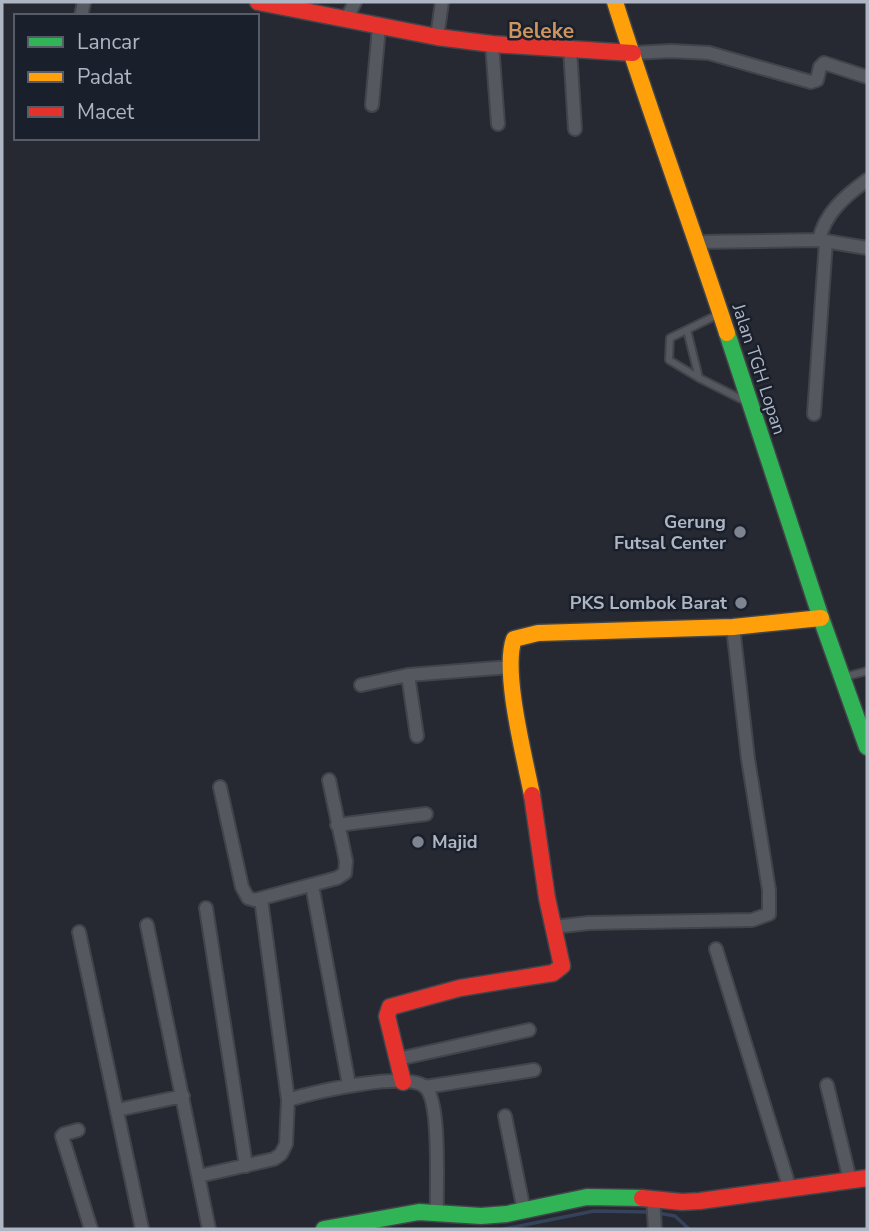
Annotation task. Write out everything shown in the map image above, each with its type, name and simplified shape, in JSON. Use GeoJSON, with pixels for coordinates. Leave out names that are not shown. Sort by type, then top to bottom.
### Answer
{"type":"FeatureCollection","features":[{"type":"Feature","properties":{"kind":"main road"},"geometry":{"type":"LineString","coordinates":[[262,2],[437,37],[492,44],[633,53]]}},
{"type":"Feature","properties":{"kind":"main road","name":"Jalan TGH Lopan"},"geometry":{"type":"LineString","coordinates":[[615,2],[653,122],[697,242],[821,618],[867,747]]}},
{"type":"Feature","properties":{"kind":"main road"},"geometry":{"type":"LineString","coordinates":[[403,1082],[387,1014],[390,1007],[460,988],[556,972],[562,968],[563,962],[542,876],[534,802],[517,720],[509,652],[512,641],[524,635],[733,627],[821,618]]}},
{"type":"Feature","properties":{"kind":"main road"},"geometry":{"type":"LineString","coordinates":[[324,1229],[393,1215],[437,1212],[509,1221],[524,1211],[587,1197],[621,1196],[653,1206],[867,1178]]}},
{"type":"Feature","properties":{"kind":"street"},"geometry":{"type":"LineString","coordinates":[[346,20],[355,2]]}},
{"type":"Feature","properties":{"kind":"street"},"geometry":{"type":"LineString","coordinates":[[437,37],[442,2]]}},
{"type":"Feature","properties":{"kind":"street"},"geometry":{"type":"LineString","coordinates":[[372,105],[379,27]]}},
{"type":"Feature","properties":{"kind":"street"},"geometry":{"type":"LineString","coordinates":[[492,44],[498,124]]}},
{"type":"Feature","properties":{"kind":"street"},"geometry":{"type":"LineString","coordinates":[[570,50],[575,129]]}},
{"type":"Feature","properties":{"kind":"street"},"geometry":{"type":"LineString","coordinates":[[633,53],[709,53],[811,82],[817,80],[820,67],[824,63],[867,77]]}},
{"type":"Feature","properties":{"kind":"street"},"geometry":{"type":"LineString","coordinates":[[814,414],[821,229],[831,212],[867,180]]}},
{"type":"Feature","properties":{"kind":"street"},"geometry":{"type":"LineString","coordinates":[[697,242],[822,241],[867,248]]}},
{"type":"Feature","properties":{"kind":"street"},"geometry":{"type":"LineString","coordinates":[[553,927],[589,923],[752,920],[769,914],[769,890],[748,759],[733,627]]}},
{"type":"Feature","properties":{"kind":"street"},"geometry":{"type":"LineString","coordinates":[[361,685],[408,675],[510,667]]}},
{"type":"Feature","properties":{"kind":"street"},"geometry":{"type":"LineString","coordinates":[[408,675],[417,736]]}},
{"type":"Feature","properties":{"kind":"street"},"geometry":{"type":"LineString","coordinates":[[220,787],[242,887],[248,898],[261,899],[337,878],[345,873],[346,861],[330,780]]}},
{"type":"Feature","properties":{"kind":"street"},"geometry":{"type":"LineString","coordinates":[[337,825],[426,814]]}},
{"type":"Feature","properties":{"kind":"street"},"geometry":{"type":"LineString","coordinates":[[312,885],[349,1085]]}},
{"type":"Feature","properties":{"kind":"street"},"geometry":{"type":"LineString","coordinates":[[199,1176],[274,1159],[284,1150],[288,1100],[261,899]]}},
{"type":"Feature","properties":{"kind":"street"},"geometry":{"type":"LineString","coordinates":[[206,908],[246,1166]]}},
{"type":"Feature","properties":{"kind":"street"},"geometry":{"type":"LineString","coordinates":[[147,925],[209,1229]]}},
{"type":"Feature","properties":{"kind":"street"},"geometry":{"type":"LineString","coordinates":[[79,933],[142,1229]]}},
{"type":"Feature","properties":{"kind":"street"},"geometry":{"type":"LineString","coordinates":[[716,949],[790,1189]]}},
{"type":"Feature","properties":{"kind":"street"},"geometry":{"type":"LineString","coordinates":[[398,1059],[528,1030]]}},
{"type":"Feature","properties":{"kind":"street"},"geometry":{"type":"LineString","coordinates":[[425,1087],[534,1070]]}},
{"type":"Feature","properties":{"kind":"street"},"geometry":{"type":"LineString","coordinates":[[288,1100],[349,1085],[403,1082],[425,1087],[433,1102],[435,1119],[437,1212]]}},
{"type":"Feature","properties":{"kind":"street"},"geometry":{"type":"LineString","coordinates":[[827,1085],[850,1181]]}},
{"type":"Feature","properties":{"kind":"street"},"geometry":{"type":"LineString","coordinates":[[117,1110],[183,1096]]}},
{"type":"Feature","properties":{"kind":"street"},"geometry":{"type":"LineString","coordinates":[[505,1116],[524,1211]]}},
{"type":"Feature","properties":{"kind":"street"},"geometry":{"type":"LineString","coordinates":[[78,1130],[62,1136],[91,1229]]}},
{"type":"Feature","properties":{"kind":"street"},"geometry":{"type":"LineString","coordinates":[[653,1206],[655,1229]]}},
{"type":"Feature","properties":{"kind":"lane"},"geometry":{"type":"LineString","coordinates":[[720,313],[670,338],[669,360],[750,403]]}},
{"type":"Feature","properties":{"kind":"lane"},"geometry":{"type":"LineString","coordinates":[[687,330],[699,378]]}},
{"type":"Feature","properties":{"kind":"lane"},"geometry":{"type":"LineString","coordinates":[[843,677],[867,671]]}},
{"type":"Feature","properties":{"kind":"waterway"},"geometry":{"type":"LineString","coordinates":[[504,1229],[594,1211],[650,1212]]}},
{"type":"Feature","properties":{"kind":"waterway"},"geometry":{"type":"LineString","coordinates":[[658,1213],[675,1216],[689,1229]]}},
{"type":"Feature","properties":{"kind":"traffic: fast"},"geometry":{"type":"LineString","coordinates":[[727,333],[821,618],[867,747]]}},
{"type":"Feature","properties":{"kind":"traffic: fast"},"geometry":{"type":"LineString","coordinates":[[324,1229],[419,1212],[481,1216],[507,1214],[587,1197],[642,1198]]}},
{"type":"Feature","properties":{"kind":"traffic: slow"},"geometry":{"type":"LineString","coordinates":[[615,2],[727,333]]}},
{"type":"Feature","properties":{"kind":"traffic: slow"},"geometry":{"type":"LineString","coordinates":[[532,795],[513,693],[511,653],[514,639],[538,633],[733,627],[821,618]]}},
{"type":"Feature","properties":{"kind":"traffic: jam"},"geometry":{"type":"LineString","coordinates":[[258,2],[437,37],[492,44],[633,53]]}},
{"type":"Feature","properties":{"kind":"traffic: jam"},"geometry":{"type":"LineString","coordinates":[[403,1082],[387,1016],[390,1007],[460,988],[553,973],[562,966],[547,898],[532,795]]}},
{"type":"Feature","properties":{"kind":"traffic: jam"},"geometry":{"type":"LineString","coordinates":[[642,1198],[700,1201],[867,1178]]}},
{"type":"Feature","properties":{"kind":"place","name":"Gerung Futsal Center"},"geometry":{"type":"Point","coordinates":[740,532]}},
{"type":"Feature","properties":{"kind":"place","name":"PKS Lombok Barat"},"geometry":{"type":"Point","coordinates":[741,603]}},
{"type":"Feature","properties":{"kind":"place","name":"Majid"},"geometry":{"type":"Point","coordinates":[418,842]}},
{"type":"Feature","properties":{"kind":"district","name":"Beleke"},"geometry":{"type":"Point","coordinates":[541,31]}}]}
